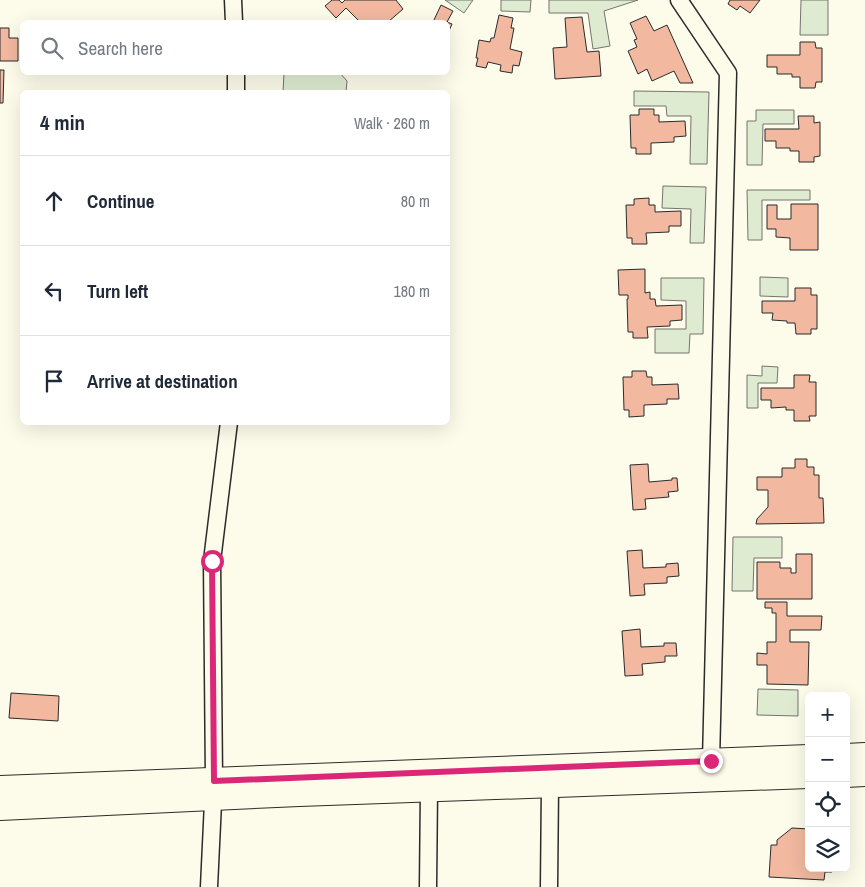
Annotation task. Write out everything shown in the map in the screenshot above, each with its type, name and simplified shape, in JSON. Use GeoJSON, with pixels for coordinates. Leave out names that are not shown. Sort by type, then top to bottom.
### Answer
{"type":"FeatureCollection","features":[{"type":"Feature","properties":{"kind":"main road"},"geometry":{"type":"LineString","coordinates":[[850,756],[865,755]]}},
{"type":"Feature","properties":{"kind":"main road"},"geometry":{"type":"LineString","coordinates":[[0,808],[214,789],[805,757]]}},
{"type":"Feature","properties":{"kind":"main road"},"geometry":{"type":"LineString","coordinates":[[850,775],[865,774]]}},
{"type":"Feature","properties":{"kind":"main road"},"geometry":{"type":"LineString","coordinates":[[0,788],[429,789],[805,776]]}},
{"type":"Feature","properties":{"kind":"street"},"geometry":{"type":"LineString","coordinates":[[233,0],[234,20]]}},
{"type":"Feature","properties":{"kind":"street"},"geometry":{"type":"LineString","coordinates":[[679,0],[728,73],[711,761]]}},
{"type":"Feature","properties":{"kind":"street"},"geometry":{"type":"LineString","coordinates":[[236,75],[236,90]]}},
{"type":"Feature","properties":{"kind":"street"},"geometry":{"type":"LineString","coordinates":[[209,887],[214,789],[212,561],[229,425]]}},
{"type":"Feature","properties":{"kind":"street"},"geometry":{"type":"LineString","coordinates":[[549,887],[550,785]]}},
{"type":"Feature","properties":{"kind":"street"},"geometry":{"type":"LineString","coordinates":[[428,887],[429,789]]}},
{"type":"Feature","properties":{"kind":"green space"},"geometry":{"type":"Polygon","coordinates":[[[445,0],[473,0],[464,13],[445,0]]]}},
{"type":"Feature","properties":{"kind":"green space"},"geometry":{"type":"Polygon","coordinates":[[[501,0],[531,0],[530,12],[501,11],[501,0]]]}},
{"type":"Feature","properties":{"kind":"green space"},"geometry":{"type":"Polygon","coordinates":[[[549,0],[638,0],[604,11],[610,46],[593,49],[588,13],[549,13],[549,0]]]}},
{"type":"Feature","properties":{"kind":"green space"},"geometry":{"type":"Polygon","coordinates":[[[801,0],[828,0],[828,35],[800,35],[801,0]]]}},
{"type":"Feature","properties":{"kind":"green space"},"geometry":{"type":"Polygon","coordinates":[[[284,75],[342,75],[347,81],[346,90],[283,90],[284,75]]]}},
{"type":"Feature","properties":{"kind":"green space"},"geometry":{"type":"Polygon","coordinates":[[[634,91],[709,92],[707,164],[690,164],[691,116],[667,116],[666,106],[634,106],[634,91]]]}},
{"type":"Feature","properties":{"kind":"green space"},"geometry":{"type":"Polygon","coordinates":[[[756,110],[794,110],[794,124],[763,124],[762,165],[747,165],[747,121],[756,121],[756,110]]]}},
{"type":"Feature","properties":{"kind":"green space"},"geometry":{"type":"Polygon","coordinates":[[[663,186],[706,187],[704,243],[690,243],[691,209],[662,208],[663,186]]]}},
{"type":"Feature","properties":{"kind":"green space"},"geometry":{"type":"Polygon","coordinates":[[[747,190],[810,190],[810,200],[762,200],[762,240],[748,240],[747,190]]]}},
{"type":"Feature","properties":{"kind":"green space"},"geometry":{"type":"Polygon","coordinates":[[[760,277],[788,278],[788,297],[760,296],[760,277]]]}},
{"type":"Feature","properties":{"kind":"green space"},"geometry":{"type":"Polygon","coordinates":[[[661,278],[704,278],[703,334],[690,334],[689,353],[655,353],[655,329],[686,329],[686,301],[661,300],[661,278]]]}},
{"type":"Feature","properties":{"kind":"green space"},"geometry":{"type":"Polygon","coordinates":[[[762,366],[778,367],[777,383],[758,383],[758,408],[747,408],[747,375],[762,376],[762,366]]]}},
{"type":"Feature","properties":{"kind":"green space"},"geometry":{"type":"Polygon","coordinates":[[[733,537],[782,537],[782,558],[754,558],[753,591],[732,591],[733,537]]]}},
{"type":"Feature","properties":{"kind":"green space"},"geometry":{"type":"Polygon","coordinates":[[[758,689],[798,690],[798,716],[757,715],[758,689]]]}},
{"type":"Feature","properties":{"kind":"building"},"geometry":{"type":"Polygon","coordinates":[[[332,0],[339,0],[342,3],[345,0],[396,0],[403,9],[390,20],[358,20],[346,8],[336,18],[325,6],[332,0]]]}},
{"type":"Feature","properties":{"kind":"building"},"geometry":{"type":"Polygon","coordinates":[[[730,0],[760,0],[750,13],[740,6],[737,10],[728,4],[730,0]]]}},
{"type":"Feature","properties":{"kind":"building"},"geometry":{"type":"Polygon","coordinates":[[[441,5],[453,11],[448,20],[434,20],[441,5]]]}},
{"type":"Feature","properties":{"kind":"building"},"geometry":{"type":"Polygon","coordinates":[[[499,15],[513,18],[511,28],[514,28],[510,49],[522,52],[519,66],[513,65],[512,73],[500,71],[501,65],[488,62],[486,68],[476,66],[479,40],[490,42],[491,38],[494,38],[499,15]]]}},
{"type":"Feature","properties":{"kind":"building"},"geometry":{"type":"Polygon","coordinates":[[[646,16],[654,31],[667,25],[693,83],[680,83],[674,71],[652,81],[647,69],[638,74],[628,51],[637,47],[634,40],[637,39],[630,23],[646,16]]]}},
{"type":"Feature","properties":{"kind":"building"},"geometry":{"type":"Polygon","coordinates":[[[582,17],[587,52],[599,51],[601,76],[555,79],[553,48],[567,47],[565,18],[582,17]]]}},
{"type":"Feature","properties":{"kind":"building"},"geometry":{"type":"Polygon","coordinates":[[[0,28],[9,28],[9,38],[18,38],[18,61],[0,61],[0,28]]]}},
{"type":"Feature","properties":{"kind":"building"},"geometry":{"type":"Polygon","coordinates":[[[800,42],[815,42],[816,48],[822,48],[822,82],[816,82],[815,88],[800,88],[800,77],[792,77],[792,74],[777,74],[777,67],[767,67],[767,55],[800,55],[800,42]]]}},
{"type":"Feature","properties":{"kind":"building"},"geometry":{"type":"Polygon","coordinates":[[[0,70],[4,70],[3,103],[0,103],[0,70]]]}},
{"type":"Feature","properties":{"kind":"building"},"geometry":{"type":"Polygon","coordinates":[[[639,109],[654,109],[654,115],[659,115],[659,122],[685,121],[686,136],[674,137],[674,142],[651,143],[651,154],[636,154],[636,148],[631,148],[630,115],[639,115],[639,109]]]}},
{"type":"Feature","properties":{"kind":"building"},"geometry":{"type":"Polygon","coordinates":[[[798,116],[814,116],[814,123],[820,122],[820,156],[814,157],[814,162],[799,162],[799,151],[790,151],[790,148],[776,148],[776,141],[765,141],[765,129],[799,129],[798,116]]]}},
{"type":"Feature","properties":{"kind":"building"},"geometry":{"type":"Polygon","coordinates":[[[649,198],[649,205],[655,205],[655,212],[681,211],[681,226],[669,226],[669,232],[646,233],[647,244],[632,244],[632,238],[627,238],[626,205],[634,205],[634,199],[649,198]]]}},
{"type":"Feature","properties":{"kind":"building"},"geometry":{"type":"Polygon","coordinates":[[[791,204],[818,204],[818,250],[790,250],[790,238],[776,237],[776,229],[767,229],[767,205],[777,205],[777,219],[791,219],[791,204]]]}},
{"type":"Feature","properties":{"kind":"building"},"geometry":{"type":"Polygon","coordinates":[[[645,269],[645,293],[650,292],[650,299],[655,299],[656,306],[682,305],[682,320],[670,321],[670,326],[647,327],[648,338],[633,338],[633,332],[628,332],[628,295],[619,295],[618,270],[645,269]]]}},
{"type":"Feature","properties":{"kind":"building"},"geometry":{"type":"Polygon","coordinates":[[[795,288],[811,288],[811,295],[817,295],[817,329],[811,329],[811,334],[796,334],[795,323],[772,320],[773,313],[762,313],[762,301],[795,301],[795,288]]]}},
{"type":"Feature","properties":{"kind":"building"},"geometry":{"type":"Polygon","coordinates":[[[632,371],[646,371],[647,377],[652,377],[652,385],[678,384],[679,399],[667,399],[667,404],[644,405],[644,416],[629,417],[629,410],[624,410],[623,377],[632,377],[632,371]]]}},
{"type":"Feature","properties":{"kind":"building"},"geometry":{"type":"Polygon","coordinates":[[[794,375],[810,375],[809,382],[816,382],[816,416],[809,416],[810,421],[794,421],[794,410],[786,410],[786,407],[771,408],[771,400],[761,400],[761,388],[794,388],[794,375]]]}},
{"type":"Feature","properties":{"kind":"building"},"geometry":{"type":"Polygon","coordinates":[[[795,459],[807,459],[807,467],[814,467],[814,475],[819,475],[819,498],[823,498],[824,523],[756,524],[757,519],[768,507],[768,490],[757,490],[757,477],[782,477],[782,468],[795,468],[795,459]]]}},
{"type":"Feature","properties":{"kind":"building"},"geometry":{"type":"Polygon","coordinates":[[[648,464],[649,482],[677,478],[678,491],[668,492],[669,497],[645,499],[646,509],[633,510],[630,465],[648,464]]]}},
{"type":"Feature","properties":{"kind":"building"},"geometry":{"type":"Polygon","coordinates":[[[642,550],[643,568],[666,567],[666,564],[678,563],[679,576],[667,577],[667,583],[644,584],[645,595],[630,596],[627,551],[642,550]]]}},
{"type":"Feature","properties":{"kind":"building"},"geometry":{"type":"Polygon","coordinates":[[[796,554],[812,554],[812,599],[757,599],[757,562],[780,562],[780,568],[791,568],[791,573],[796,573],[796,554]]]}},
{"type":"Feature","properties":{"kind":"building"},"geometry":{"type":"Polygon","coordinates":[[[765,602],[787,602],[787,616],[822,616],[821,630],[790,630],[790,642],[809,642],[808,685],[767,684],[767,665],[757,665],[757,653],[767,654],[767,642],[776,642],[776,613],[772,613],[772,608],[765,608],[765,602]]]}},
{"type":"Feature","properties":{"kind":"building"},"geometry":{"type":"Polygon","coordinates":[[[640,629],[641,647],[664,646],[664,643],[676,643],[677,656],[665,656],[665,662],[642,664],[643,675],[625,676],[622,631],[640,629]]]}},
{"type":"Feature","properties":{"kind":"building"},"geometry":{"type":"Polygon","coordinates":[[[11,693],[59,696],[58,721],[9,718],[11,693]]]}},
{"type":"Feature","properties":{"kind":"building"},"geometry":{"type":"Polygon","coordinates":[[[792,828],[805,829],[805,872],[825,872],[824,880],[769,877],[771,845],[777,845],[777,840],[792,828]]]}},
{"type":"Feature","properties":{"kind":"route"},"geometry":{"type":"LineString","coordinates":[[212,561],[214,781],[711,761]]}}]}
